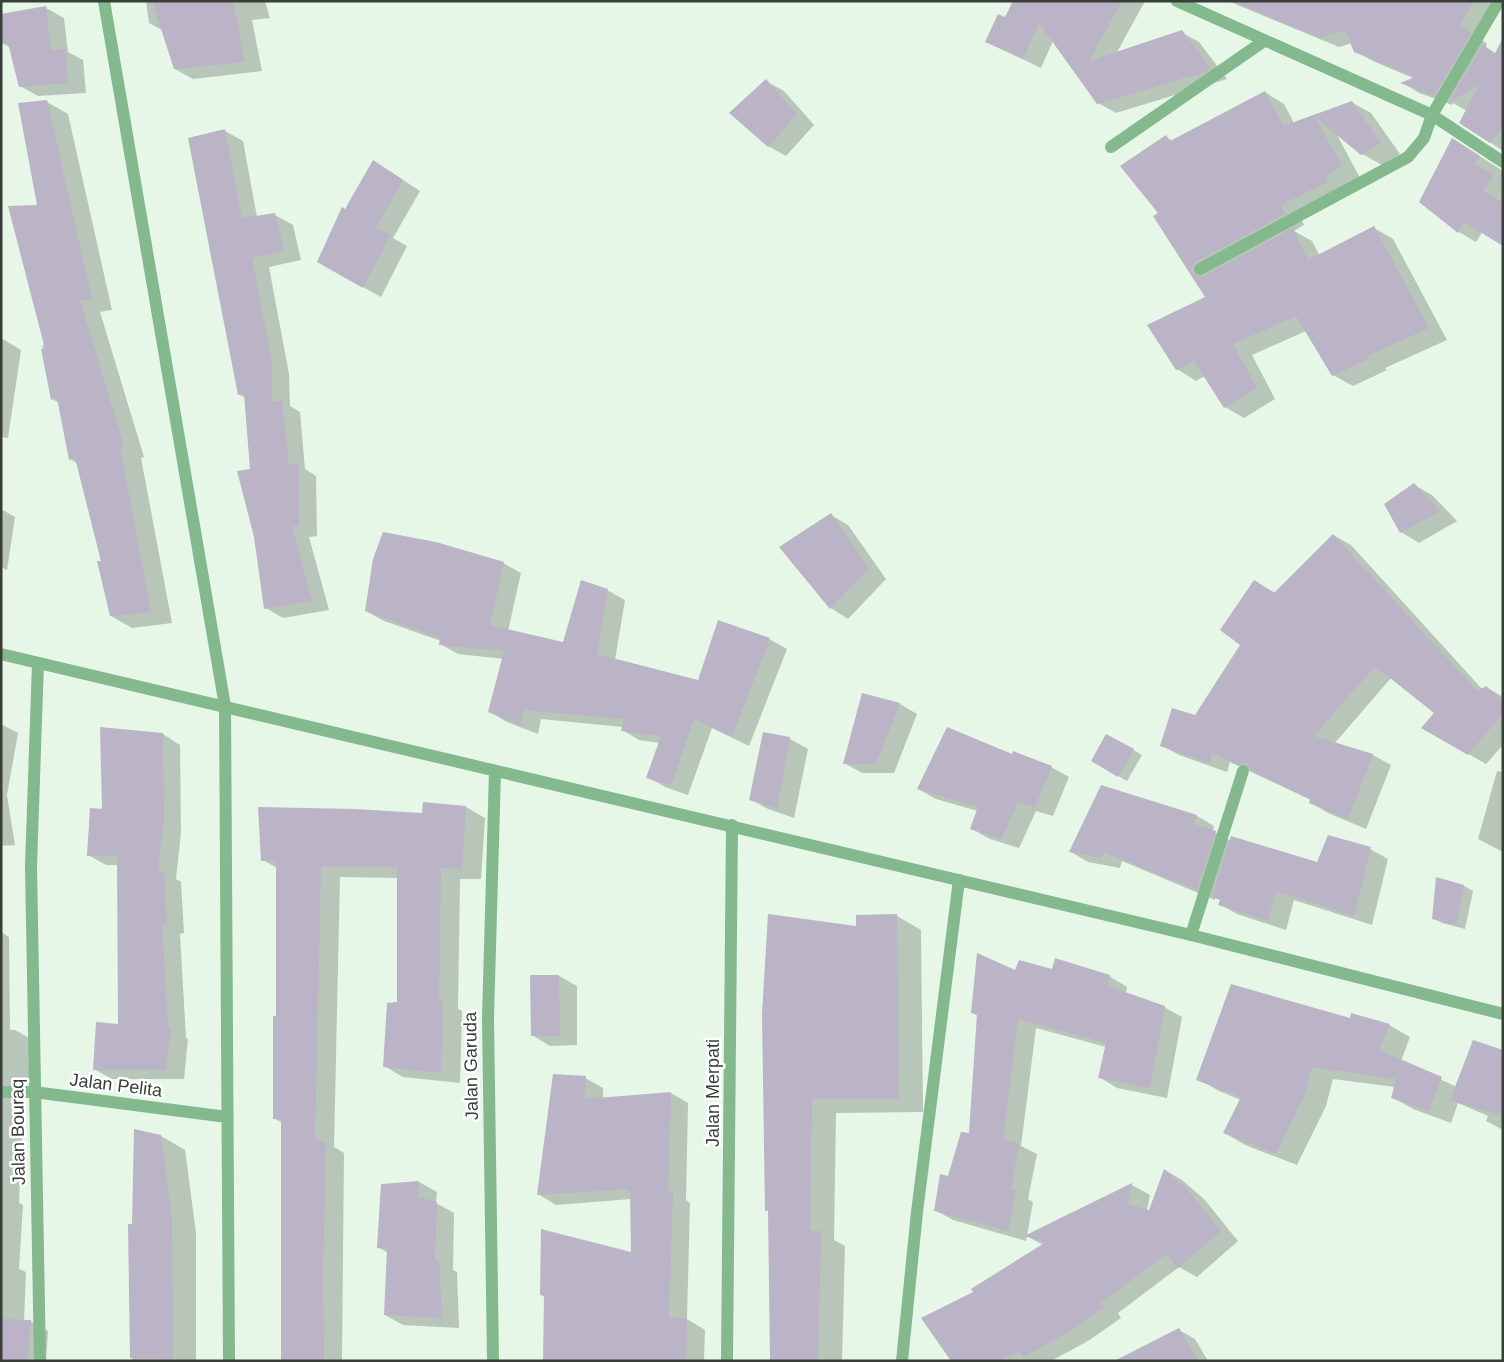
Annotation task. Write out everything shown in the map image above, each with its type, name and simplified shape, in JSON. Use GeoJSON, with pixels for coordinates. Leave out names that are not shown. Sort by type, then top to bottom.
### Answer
{"type":"FeatureCollection","features":[{"type":"Feature","properties":{"kind":"street"},"geometry":{"type":"LineString","coordinates":[[104,1],[225,706],[230,1361]]}},
{"type":"Feature","properties":{"kind":"street"},"geometry":{"type":"LineString","coordinates":[[1178,1],[1432,115],[1503,162]]}},
{"type":"Feature","properties":{"kind":"street"},"geometry":{"type":"LineString","coordinates":[[1200,269],[1408,157],[1424,138],[1432,115],[1499,1]]}},
{"type":"Feature","properties":{"kind":"street"},"geometry":{"type":"LineString","coordinates":[[1111,147],[1264,41]]}},
{"type":"Feature","properties":{"kind":"street"},"geometry":{"type":"LineString","coordinates":[[1,654],[494,771],[732,825],[1191,935],[1503,1014]]}},
{"type":"Feature","properties":{"kind":"street","name":"Jalan Bouraq"},"geometry":{"type":"LineString","coordinates":[[38,663],[31,866],[40,1361]]}},
{"type":"Feature","properties":{"kind":"street","name":"Jalan Garuda"},"geometry":{"type":"LineString","coordinates":[[492,1361],[488,1018],[494,771]]}},
{"type":"Feature","properties":{"kind":"street"},"geometry":{"type":"LineString","coordinates":[[1191,935],[1243,771]]}},
{"type":"Feature","properties":{"kind":"street","name":"Jalan Merpati"},"geometry":{"type":"LineString","coordinates":[[727,1361],[732,825]]}},
{"type":"Feature","properties":{"kind":"street"},"geometry":{"type":"LineString","coordinates":[[902,1361],[918,1202],[959,880]]}},
{"type":"Feature","properties":{"kind":"street","name":"Jalan Pelita"},"geometry":{"type":"LineString","coordinates":[[1,1092],[34,1092],[227,1117]]}},
{"type":"Feature","properties":{"kind":"building"},"geometry":{"type":"Polygon","coordinates":[[[152,1],[233,1],[245,62],[174,69],[152,1]]]}},
{"type":"Feature","properties":{"kind":"building"},"geometry":{"type":"Polygon","coordinates":[[[1013,1],[1122,1],[1089,61],[1182,30],[1210,68],[1205,72],[1097,104],[1039,23],[1023,59],[985,42],[998,14],[1005,17],[1013,1]]]}},
{"type":"Feature","properties":{"kind":"building"},"geometry":{"type":"Polygon","coordinates":[[[1474,1],[1460,24],[1471,33],[1434,96],[1400,83],[1415,77],[1354,52],[1345,30],[1320,38],[1234,2],[1474,1]]]}},
{"type":"Feature","properties":{"kind":"building"},"geometry":{"type":"Polygon","coordinates":[[[46,6],[51,51],[65,49],[68,83],[19,87],[8,43],[1,44],[1,14],[46,6]]]}},
{"type":"Feature","properties":{"kind":"building"},"geometry":{"type":"Polygon","coordinates":[[[1503,38],[1503,127],[1490,143],[1459,123],[1479,85],[1449,102],[1483,44],[1494,55],[1503,38]]]}},
{"type":"Feature","properties":{"kind":"building"},"geometry":{"type":"Polygon","coordinates":[[[766,79],[797,114],[768,147],[729,113],[766,79]]]}},
{"type":"Feature","properties":{"kind":"building"},"geometry":{"type":"Polygon","coordinates":[[[1265,91],[1283,126],[1352,101],[1381,143],[1361,155],[1315,117],[1342,166],[1325,176],[1328,182],[1281,205],[1285,214],[1196,262],[1192,268],[1193,273],[1199,277],[1204,276],[1293,228],[1308,260],[1374,226],[1429,328],[1367,356],[1368,359],[1332,376],[1296,316],[1233,344],[1257,388],[1224,408],[1194,361],[1176,370],[1147,325],[1205,297],[1153,216],[1158,213],[1120,166],[1166,135],[1170,141],[1265,91]]]}},
{"type":"Feature","properties":{"kind":"building"},"geometry":{"type":"Polygon","coordinates":[[[47,100],[92,299],[80,300],[124,446],[120,447],[151,612],[110,616],[97,561],[101,561],[75,458],[69,460],[57,398],[51,400],[41,349],[45,349],[8,206],[37,205],[18,103],[47,100]]]}},
{"type":"Feature","properties":{"kind":"building"},"geometry":{"type":"Polygon","coordinates":[[[225,129],[242,218],[275,213],[284,250],[252,258],[272,363],[272,402],[282,400],[289,465],[299,464],[299,526],[292,527],[312,601],[264,609],[254,537],[237,471],[250,469],[244,394],[238,395],[188,138],[225,129]]]}},
{"type":"Feature","properties":{"kind":"building"},"geometry":{"type":"Polygon","coordinates":[[[1452,138],[1480,156],[1474,164],[1494,175],[1483,191],[1503,202],[1503,246],[1464,222],[1458,233],[1419,202],[1452,138]]]}},
{"type":"Feature","properties":{"kind":"building"},"geometry":{"type":"Polygon","coordinates":[[[373,160],[403,180],[376,227],[390,235],[363,288],[317,262],[342,207],[345,209],[373,160]]]}},
{"type":"Feature","properties":{"kind":"building"},"geometry":{"type":"Polygon","coordinates":[[[1414,483],[1440,511],[1400,533],[1384,504],[1414,483]]]}},
{"type":"Feature","properties":{"kind":"building"},"geometry":{"type":"Polygon","coordinates":[[[831,513],[869,569],[830,609],[779,547],[831,513]]]}},
{"type":"Feature","properties":{"kind":"building"},"geometry":{"type":"Polygon","coordinates":[[[383,532],[436,542],[504,562],[490,625],[563,642],[581,580],[608,589],[597,654],[698,680],[718,620],[770,638],[732,737],[694,719],[671,786],[646,778],[661,736],[621,731],[624,719],[524,710],[520,725],[488,712],[504,651],[439,645],[440,638],[365,611],[373,559],[383,532]]]}},
{"type":"Feature","properties":{"kind":"building"},"geometry":{"type":"Polygon","coordinates":[[[1333,534],[1477,691],[1486,686],[1503,700],[1503,713],[1468,755],[1421,728],[1434,713],[1375,666],[1314,736],[1373,754],[1348,819],[1309,803],[1310,799],[1251,771],[1246,763],[1238,765],[1212,753],[1209,763],[1160,746],[1172,708],[1195,715],[1240,645],[1220,630],[1254,580],[1274,593],[1333,534]]]}},
{"type":"Feature","properties":{"kind":"building"},"geometry":{"type":"Polygon","coordinates":[[[862,693],[900,703],[876,764],[843,764],[862,693]]]}},
{"type":"Feature","properties":{"kind":"building"},"geometry":{"type":"Polygon","coordinates":[[[100,727],[163,733],[164,821],[158,871],[164,871],[167,924],[162,924],[168,1027],[171,1028],[166,1070],[93,1070],[96,1022],[118,1024],[117,856],[87,856],[90,808],[102,809],[100,727]]]}},
{"type":"Feature","properties":{"kind":"building"},"geometry":{"type":"Polygon","coordinates":[[[947,727],[1012,754],[1013,751],[1052,766],[1035,807],[1018,802],[1001,839],[970,829],[978,807],[917,789],[947,727]]]}},
{"type":"Feature","properties":{"kind":"building"},"geometry":{"type":"Polygon","coordinates":[[[763,732],[790,737],[777,808],[749,800],[763,732]]]}},
{"type":"Feature","properties":{"kind":"building"},"geometry":{"type":"Polygon","coordinates":[[[1106,734],[1134,749],[1118,777],[1091,761],[1106,734]]]}},
{"type":"Feature","properties":{"kind":"building"},"geometry":{"type":"Polygon","coordinates":[[[1101,785],[1197,815],[1194,824],[1216,831],[1197,890],[1104,852],[1102,858],[1069,852],[1101,785]]]}},
{"type":"Feature","properties":{"kind":"building"},"geometry":{"type":"Polygon","coordinates":[[[423,802],[466,806],[462,869],[441,868],[439,999],[443,999],[441,1073],[383,1067],[387,1003],[397,1002],[397,867],[321,867],[315,1141],[326,1141],[323,1273],[324,1361],[281,1361],[281,1120],[273,1119],[273,1016],[276,1016],[276,860],[261,861],[258,807],[355,809],[422,813],[423,802]]]}},
{"type":"Feature","properties":{"kind":"building"},"geometry":{"type":"Polygon","coordinates":[[[1328,835],[1371,847],[1354,916],[1276,891],[1268,921],[1218,905],[1220,900],[1212,897],[1231,836],[1317,862],[1328,835]]]}},
{"type":"Feature","properties":{"kind":"building"},"geometry":{"type":"Polygon","coordinates":[[[1436,877],[1464,885],[1456,925],[1432,919],[1436,877]]]}},
{"type":"Feature","properties":{"kind":"building"},"geometry":{"type":"Polygon","coordinates":[[[768,914],[856,926],[856,915],[897,914],[899,1099],[812,1099],[810,1231],[821,1231],[818,1361],[770,1361],[768,1210],[765,1211],[762,1014],[768,914]]]}},
{"type":"Feature","properties":{"kind":"building"},"geometry":{"type":"Polygon","coordinates":[[[977,953],[1015,970],[1019,960],[1052,969],[1055,958],[1110,975],[1108,986],[1165,1006],[1150,1088],[1098,1078],[1106,1043],[1018,1019],[1003,1140],[1019,1143],[1011,1189],[1016,1190],[1008,1231],[934,1211],[940,1174],[948,1176],[961,1132],[969,1133],[977,1014],[971,1013],[977,953]]]}},
{"type":"Feature","properties":{"kind":"building"},"geometry":{"type":"Polygon","coordinates":[[[530,975],[559,975],[560,1036],[531,1036],[530,975]]]}},
{"type":"Feature","properties":{"kind":"building"},"geometry":{"type":"Polygon","coordinates":[[[1231,984],[1350,1018],[1351,1013],[1390,1024],[1379,1050],[1442,1077],[1429,1111],[1391,1098],[1396,1079],[1312,1067],[1305,1094],[1276,1154],[1223,1133],[1241,1097],[1196,1080],[1231,984]]]}},
{"type":"Feature","properties":{"kind":"building"},"geometry":{"type":"Polygon","coordinates":[[[1473,1040],[1503,1050],[1503,1116],[1450,1100],[1473,1040]]]}},
{"type":"Feature","properties":{"kind":"building"},"geometry":{"type":"Polygon","coordinates":[[[553,1074],[586,1076],[585,1099],[671,1092],[668,1192],[673,1192],[669,1318],[687,1318],[686,1361],[543,1361],[544,1295],[540,1295],[541,1229],[631,1252],[630,1189],[537,1195],[553,1074]]]}},
{"type":"Feature","properties":{"kind":"building"},"geometry":{"type":"Polygon","coordinates":[[[134,1129],[161,1135],[172,1219],[173,1359],[130,1358],[128,1224],[132,1224],[134,1129]]]}},
{"type":"Feature","properties":{"kind":"building"},"geometry":{"type":"Polygon","coordinates":[[[1164,1169],[1186,1188],[1221,1231],[1178,1268],[1166,1254],[1101,1303],[1104,1307],[1070,1331],[1023,1357],[1020,1352],[995,1361],[951,1361],[921,1318],[973,1292],[971,1289],[1046,1242],[1024,1236],[1132,1183],[1128,1204],[1149,1210],[1164,1169]]]}},
{"type":"Feature","properties":{"kind":"building"},"geometry":{"type":"Polygon","coordinates":[[[419,1181],[418,1197],[437,1202],[435,1260],[439,1260],[442,1318],[384,1315],[387,1249],[377,1248],[381,1184],[419,1181]]]}},
{"type":"Feature","properties":{"kind":"building"},"geometry":{"type":"Polygon","coordinates":[[[1,1319],[31,1320],[28,1361],[1,1360],[1,1319]]]}},
{"type":"Feature","properties":{"kind":"building"},"geometry":{"type":"Polygon","coordinates":[[[1179,1328],[1198,1361],[1114,1361],[1179,1328]]]}}]}
